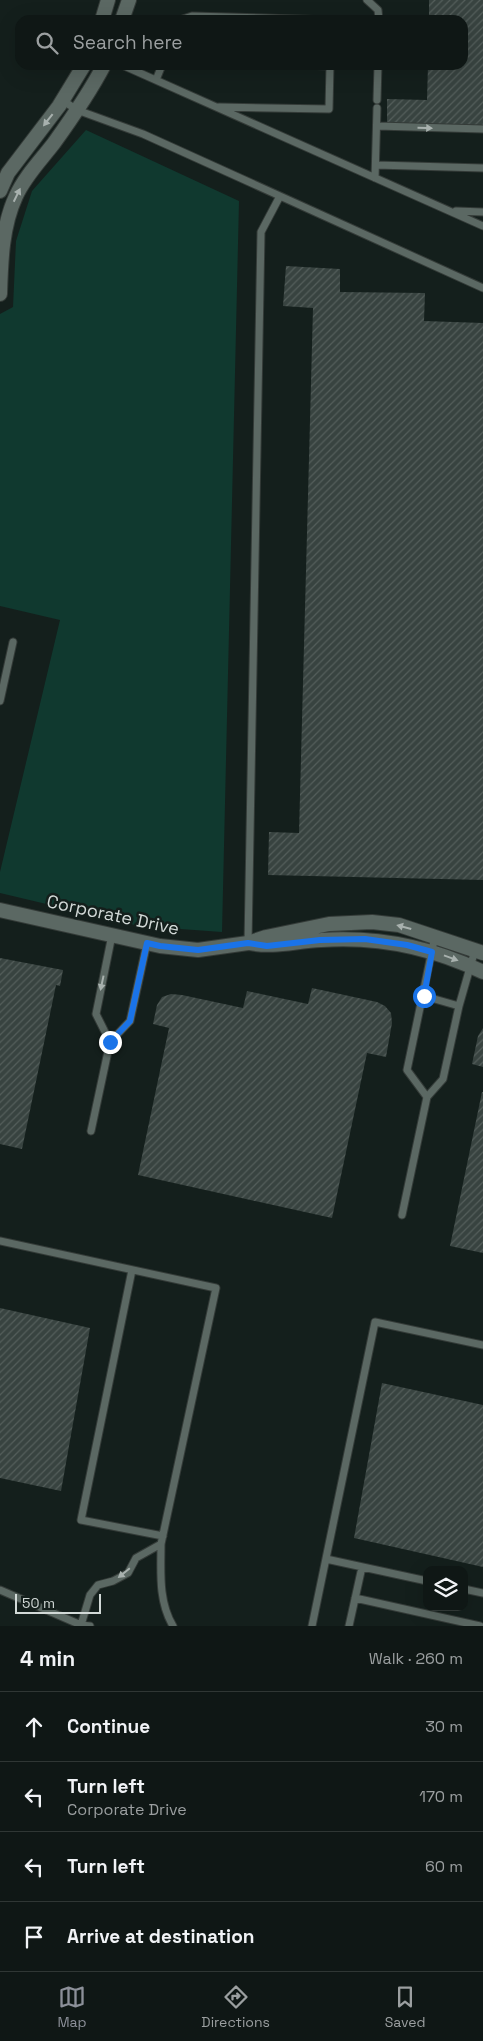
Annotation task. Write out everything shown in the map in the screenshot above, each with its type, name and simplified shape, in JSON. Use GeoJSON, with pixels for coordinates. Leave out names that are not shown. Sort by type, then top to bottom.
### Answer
{"type":"FeatureCollection","features":[{"type":"Feature","properties":{"kind":"street"},"geometry":{"type":"LineString","coordinates":[[104,15],[108,0]]}},
{"type":"Feature","properties":{"kind":"street"},"geometry":{"type":"LineString","coordinates":[[124,15],[129,0]]}},
{"type":"Feature","properties":{"kind":"street"},"geometry":{"type":"LineString","coordinates":[[0,191],[8,173],[62,100],[81,70]]}},
{"type":"Feature","properties":{"kind":"street"},"geometry":{"type":"LineString","coordinates":[[0,294],[1,257],[7,222],[16,196],[29,173],[77,110],[101,70]]}},
{"type":"Feature","properties":{"kind":"street","name":"Corporate Drive"},"geometry":{"type":"LineString","coordinates":[[0,910],[160,946],[198,950],[248,943],[266,937],[329,924],[372,922],[400,925],[479,952]]}},
{"type":"Feature","properties":{"kind":"street","name":"Corporate Drive"},"geometry":{"type":"LineString","coordinates":[[248,943],[267,946],[320,940],[365,939],[407,945],[454,958],[483,972]]}},
{"type":"Feature","properties":{"kind":"lane"},"geometry":{"type":"LineString","coordinates":[[367,0],[378,10],[378,15]]}},
{"type":"Feature","properties":{"kind":"lane"},"geometry":{"type":"LineString","coordinates":[[133,70],[483,226]]}},
{"type":"Feature","properties":{"kind":"lane"},"geometry":{"type":"LineString","coordinates":[[156,80],[160,70]]}},
{"type":"Feature","properties":{"kind":"lane"},"geometry":{"type":"LineString","coordinates":[[216,107],[328,109],[330,70]]}},
{"type":"Feature","properties":{"kind":"lane"},"geometry":{"type":"LineString","coordinates":[[375,178],[378,70]]}},
{"type":"Feature","properties":{"kind":"lane"},"geometry":{"type":"LineString","coordinates":[[62,100],[77,110],[143,134],[483,288]]}},
{"type":"Feature","properties":{"kind":"lane"},"geometry":{"type":"LineString","coordinates":[[376,126],[483,129]]}},
{"type":"Feature","properties":{"kind":"lane"},"geometry":{"type":"LineString","coordinates":[[376,165],[483,168]]}},
{"type":"Feature","properties":{"kind":"lane"},"geometry":{"type":"LineString","coordinates":[[248,943],[261,232],[280,196]]}},
{"type":"Feature","properties":{"kind":"lane"},"geometry":{"type":"LineString","coordinates":[[451,211],[483,212]]}},
{"type":"Feature","properties":{"kind":"lane"},"geometry":{"type":"LineString","coordinates":[[0,700],[13,642]]}},
{"type":"Feature","properties":{"kind":"lane"},"geometry":{"type":"LineString","coordinates":[[110,1042],[96,1014],[112,935]]}},
{"type":"Feature","properties":{"kind":"lane"},"geometry":{"type":"LineString","coordinates":[[427,1097],[407,1070],[424,996],[434,936]]}},
{"type":"Feature","properties":{"kind":"lane"},"geometry":{"type":"LineString","coordinates":[[91,1131],[110,1042],[130,1021],[147,943]]}},
{"type":"Feature","properties":{"kind":"lane"},"geometry":{"type":"LineString","coordinates":[[402,1215],[427,1097],[443,1079],[470,966],[479,952]]}},
{"type":"Feature","properties":{"kind":"lane"},"geometry":{"type":"LineString","coordinates":[[424,996],[459,1006]]}},
{"type":"Feature","properties":{"kind":"lane"},"geometry":{"type":"LineString","coordinates":[[0,1241],[216,1288],[163,1536],[160,1586],[169,1620],[173,1626]]}},
{"type":"Feature","properties":{"kind":"lane"},"geometry":{"type":"LineString","coordinates":[[132,1270],[81,1520],[163,1536]]}},
{"type":"Feature","properties":{"kind":"lane"},"geometry":{"type":"LineString","coordinates":[[312,1626],[375,1322],[483,1345]]}},
{"type":"Feature","properties":{"kind":"lane"},"geometry":{"type":"LineString","coordinates":[[81,1626],[90,1595],[98,1585],[113,1582],[128,1573],[136,1558],[162,1544]]}},
{"type":"Feature","properties":{"kind":"lane"},"geometry":{"type":"LineString","coordinates":[[326,1559],[423,1580]]}},
{"type":"Feature","properties":{"kind":"lane"},"geometry":{"type":"LineString","coordinates":[[349,1626],[362,1566]]}},
{"type":"Feature","properties":{"kind":"lane"},"geometry":{"type":"LineString","coordinates":[[0,1590],[81,1626],[90,1626]]}},
{"type":"Feature","properties":{"kind":"lane"},"geometry":{"type":"LineString","coordinates":[[468,1590],[483,1593]]}},
{"type":"Feature","properties":{"kind":"lane"},"geometry":{"type":"LineString","coordinates":[[355,1598],[480,1626]]}},
{"type":"Feature","properties":{"kind":"green space"},"geometry":{"type":"Polygon","coordinates":[[[86,130],[239,201],[222,932],[139,926],[0,893],[0,872],[60,620],[0,606],[0,314],[13,307],[16,241],[32,191],[86,130]]]}},
{"type":"Feature","properties":{"kind":"building"},"geometry":{"type":"Polygon","coordinates":[[[429,0],[483,0],[483,128],[387,126],[387,99],[427,100],[428,70],[468,70],[468,15],[429,15],[429,0]]]}},
{"type":"Feature","properties":{"kind":"building"},"geometry":{"type":"Polygon","coordinates":[[[286,266],[340,269],[340,292],[425,293],[424,321],[483,323],[483,880],[268,875],[269,832],[299,833],[313,308],[283,306],[286,266]]]}},
{"type":"Feature","properties":{"kind":"building"},"geometry":{"type":"Polygon","coordinates":[[[0,958],[63,970],[60,986],[56,985],[22,1149],[0,1144],[0,958]]]}},
{"type":"Feature","properties":{"kind":"building"},"geometry":{"type":"Polygon","coordinates":[[[312,988],[377,1002],[385,1006],[391,1013],[392,1023],[386,1057],[367,1053],[332,1218],[138,1175],[169,1028],[153,1024],[157,1005],[162,997],[171,994],[182,995],[243,1008],[247,991],[308,1004],[312,988]]]}},
{"type":"Feature","properties":{"kind":"building"},"geometry":{"type":"Polygon","coordinates":[[[483,1028],[483,1067],[472,1064],[478,1036],[483,1028]]]}},
{"type":"Feature","properties":{"kind":"building"},"geometry":{"type":"Polygon","coordinates":[[[483,1092],[483,1253],[450,1246],[483,1092]]]}},
{"type":"Feature","properties":{"kind":"building"},"geometry":{"type":"Polygon","coordinates":[[[0,1308],[90,1328],[61,1491],[0,1478],[0,1308]]]}},
{"type":"Feature","properties":{"kind":"building"},"geometry":{"type":"Polygon","coordinates":[[[382,1383],[483,1405],[483,1567],[354,1538],[382,1383]]]}},
{"type":"Feature","properties":{"kind":"route"},"geometry":{"type":"LineString","coordinates":[[110,1042],[130,1021],[147,943],[198,950],[248,943],[267,946],[320,940],[365,939],[407,945],[432,952],[424,996]]}}]}
